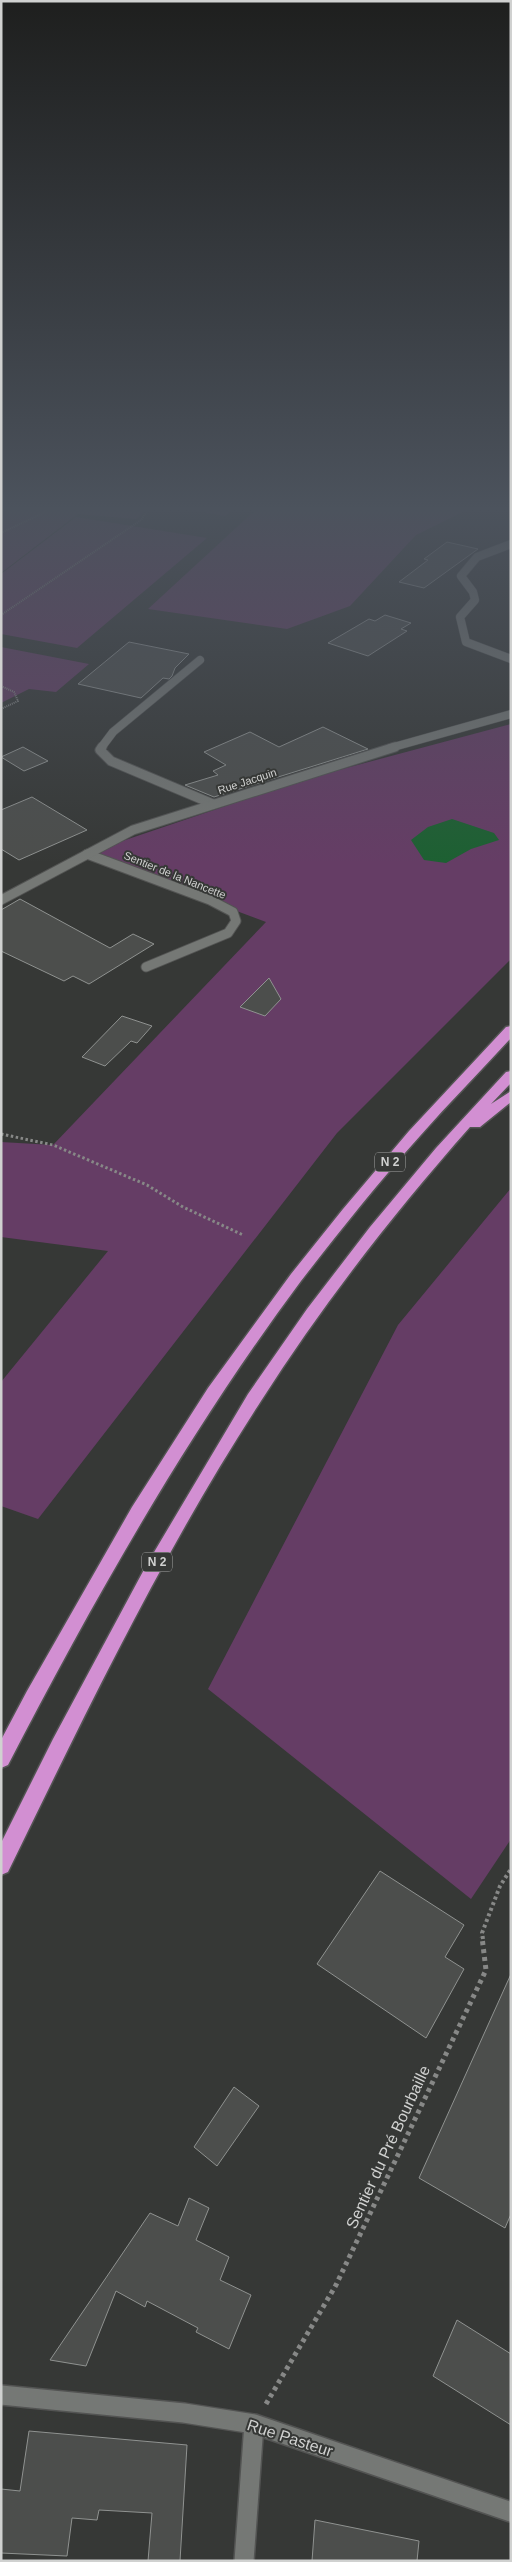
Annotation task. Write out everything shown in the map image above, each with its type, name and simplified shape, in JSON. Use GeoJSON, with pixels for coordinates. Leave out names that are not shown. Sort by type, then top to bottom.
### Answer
{"type":"FeatureCollection","features":[{"type":"Feature","properties":{"kind":"highway","name":"N 2"},"geometry":{"type":"LineString","coordinates":[[1,1759],[103,1573],[200,1412],[296,1279],[360,1197],[402,1148],[511,1032]]}},
{"type":"Feature","properties":{"kind":"highway","name":"N 2"},"geometry":{"type":"LineString","coordinates":[[1,1865],[116,1635],[210,1469],[256,1396],[368,1240],[429,1165],[511,1075]]}},
{"type":"Feature","properties":{"kind":"highway"},"geometry":{"type":"LineString","coordinates":[[429,1165],[511,1095]]}},
{"type":"Feature","properties":{"kind":"street"},"geometry":{"type":"LineString","coordinates":[[462,625],[466,642],[483,650],[511,658]]}},
{"type":"Feature","properties":{"kind":"street"},"geometry":{"type":"LineString","coordinates":[[200,660],[113,732],[100,750],[111,761],[212,804]]}},
{"type":"Feature","properties":{"kind":"street","name":"Rue Jacquin"},"geometry":{"type":"LineString","coordinates":[[1,900],[133,830],[336,764],[511,714]]}},
{"type":"Feature","properties":{"kind":"street","name":"Sentier de la Nancette"},"geometry":{"type":"LineString","coordinates":[[87,854],[210,900],[232,912],[236,921],[228,932],[146,968]]}},
{"type":"Feature","properties":{"kind":"street","name":"Rue Pasteur"},"geometry":{"type":"LineString","coordinates":[[1,2395],[184,2413],[254,2424],[511,2512]]}},
{"type":"Feature","properties":{"kind":"street"},"geometry":{"type":"LineString","coordinates":[[244,2561],[254,2424]]}},
{"type":"Feature","properties":{"kind":"path"},"geometry":{"type":"LineString","coordinates":[[1,686],[14,692],[18,701],[1,709]]}},
{"type":"Feature","properties":{"kind":"path"},"geometry":{"type":"LineString","coordinates":[[1,1134],[53,1145],[147,1185],[199,1216],[243,1234]]}},
{"type":"Feature","properties":{"kind":"path","name":"Sentier du Pré Bourbaille"},"geometry":{"type":"LineString","coordinates":[[254,2424],[336,2285],[486,1970],[482,1933],[500,1886],[511,1869]]}},
{"type":"Feature","properties":{"kind":"shaded area"},"geometry":{"type":"Polygon","coordinates":[[[1,625],[105,625],[77,648],[1,634],[1,625]]]}},
{"type":"Feature","properties":{"kind":"shaded area"},"geometry":{"type":"Polygon","coordinates":[[[256,625],[299,625],[287,629],[256,625]]]}},
{"type":"Feature","properties":{"kind":"shaded area"},"geometry":{"type":"Polygon","coordinates":[[[1,647],[89,664],[56,692],[29,689],[1,703],[1,647]]]}},
{"type":"Feature","properties":{"kind":"shaded area"},"geometry":{"type":"Polygon","coordinates":[[[511,724],[511,959],[337,1133],[38,1519],[1,1506],[1,1382],[108,1251],[1,1237],[1,1142],[53,1145],[266,922],[84,854],[305,779],[511,724]]]}},
{"type":"Feature","properties":{"kind":"shaded area"},"geometry":{"type":"Polygon","coordinates":[[[452,819],[494,833],[499,840],[471,849],[446,863],[424,860],[411,840],[428,827],[452,819]]]}},
{"type":"Feature","properties":{"kind":"shaded area"},"geometry":{"type":"Polygon","coordinates":[[[511,1188],[511,1839],[471,1899],[208,1689],[398,1325],[511,1188]]]}},
{"type":"Feature","properties":{"kind":"building"},"geometry":{"type":"Polygon","coordinates":[[[360,625],[408,625],[401,629],[407,631],[368,656],[328,643],[360,625]]]}},
{"type":"Feature","properties":{"kind":"building"},"geometry":{"type":"Polygon","coordinates":[[[129,642],[189,654],[175,668],[169,679],[163,678],[141,698],[78,684],[129,642]]]}},
{"type":"Feature","properties":{"kind":"building"},"geometry":{"type":"Polygon","coordinates":[[[323,727],[368,749],[214,797],[185,785],[218,775],[213,771],[226,765],[204,752],[250,732],[279,747],[323,727]]]}},
{"type":"Feature","properties":{"kind":"building"},"geometry":{"type":"Polygon","coordinates":[[[23,747],[48,761],[24,771],[1,757],[23,747]]]}},
{"type":"Feature","properties":{"kind":"building"},"geometry":{"type":"Polygon","coordinates":[[[32,797],[87,830],[19,860],[1,849],[1,810],[32,797]]]}},
{"type":"Feature","properties":{"kind":"building"},"geometry":{"type":"Polygon","coordinates":[[[20,899],[110,948],[133,934],[154,944],[89,984],[73,976],[64,981],[1,951],[1,910],[20,899]]]}},
{"type":"Feature","properties":{"kind":"building"},"geometry":{"type":"Polygon","coordinates":[[[269,978],[281,999],[265,1016],[240,1007],[269,978]]]}},
{"type":"Feature","properties":{"kind":"building"},"geometry":{"type":"Polygon","coordinates":[[[122,1016],[152,1026],[137,1043],[131,1041],[105,1066],[82,1057],[122,1016]]]}},
{"type":"Feature","properties":{"kind":"building"},"geometry":{"type":"Polygon","coordinates":[[[380,1871],[464,1925],[445,1957],[464,1969],[426,2038],[317,1964],[380,1871]]]}},
{"type":"Feature","properties":{"kind":"building"},"geometry":{"type":"Polygon","coordinates":[[[511,1974],[511,2214],[505,2228],[419,2178],[511,1974]]]}},
{"type":"Feature","properties":{"kind":"building"},"geometry":{"type":"Polygon","coordinates":[[[234,2087],[259,2106],[217,2166],[194,2147],[234,2087]]]}},
{"type":"Feature","properties":{"kind":"building"},"geometry":{"type":"Polygon","coordinates":[[[189,2198],[209,2208],[196,2240],[229,2257],[220,2280],[251,2295],[229,2349],[196,2332],[198,2328],[147,2301],[145,2307],[116,2291],[86,2366],[50,2360],[150,2213],[178,2226],[189,2198]]]}},
{"type":"Feature","properties":{"kind":"building"},"geometry":{"type":"Polygon","coordinates":[[[457,2320],[511,2354],[511,2425],[433,2376],[457,2320]]]}},
{"type":"Feature","properties":{"kind":"building"},"geometry":{"type":"Polygon","coordinates":[[[29,2431],[187,2445],[180,2561],[148,2561],[152,2513],[99,2510],[97,2520],[72,2518],[67,2556],[1,2553],[1,2489],[20,2491],[29,2431]]]}},
{"type":"Feature","properties":{"kind":"building"},"geometry":{"type":"Polygon","coordinates":[[[315,2520],[419,2541],[417,2561],[312,2561],[315,2520]]]}}]}
